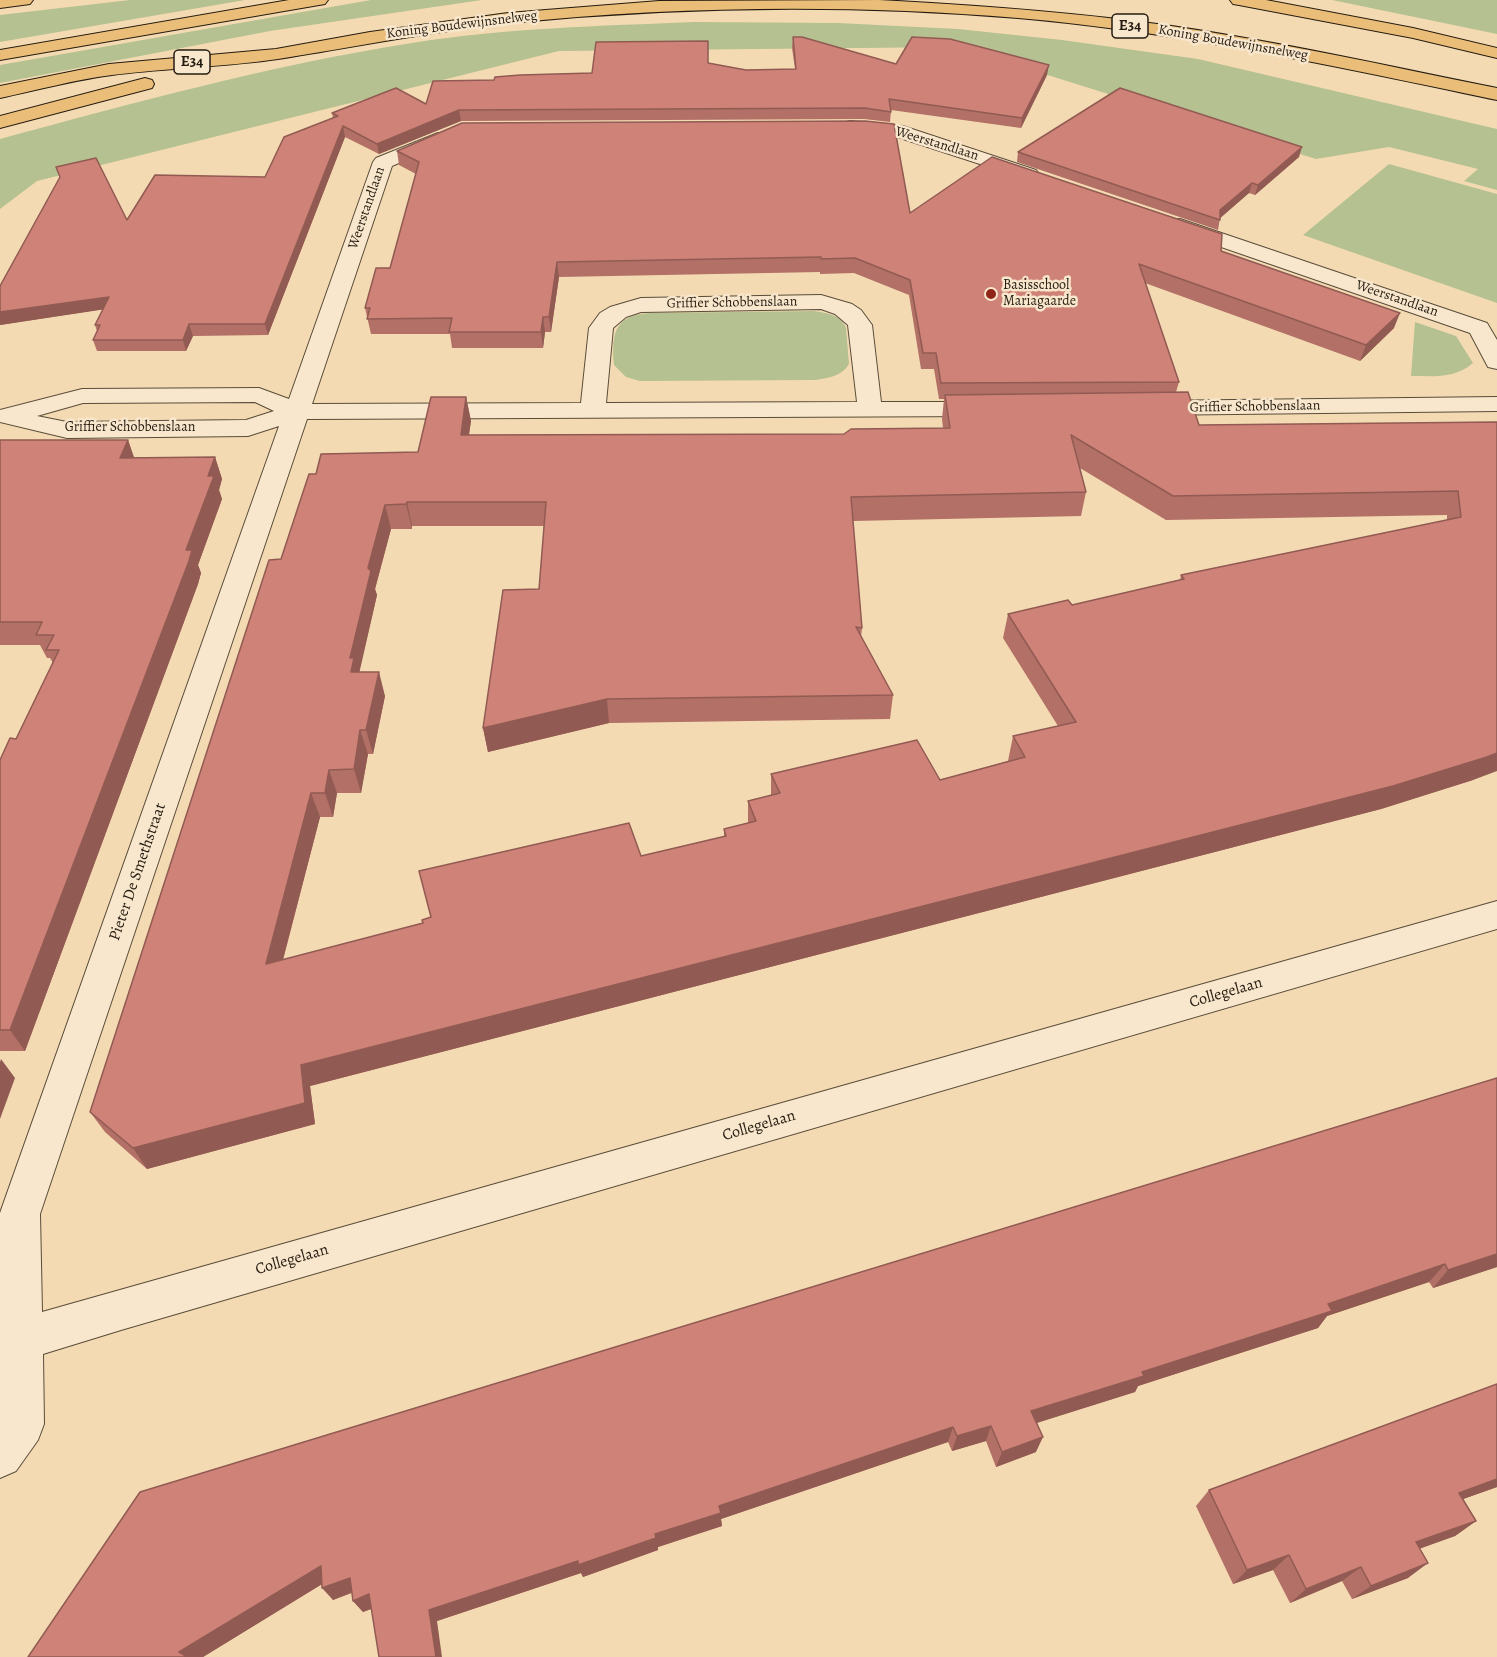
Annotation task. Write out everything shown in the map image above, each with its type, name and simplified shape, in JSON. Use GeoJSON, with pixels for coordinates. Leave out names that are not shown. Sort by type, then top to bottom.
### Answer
{"type":"FeatureCollection","features":[{"type":"Feature","properties":{"kind":"highway"},"geometry":{"type":"LineString","coordinates":[[0,3],[24,0]]}},
{"type":"Feature","properties":{"kind":"highway"},"geometry":{"type":"LineString","coordinates":[[0,55],[318,0]]}},
{"type":"Feature","properties":{"kind":"highway"},"geometry":{"type":"LineString","coordinates":[[1239,0],[1413,33],[1497,53]]}},
{"type":"Feature","properties":{"kind":"highway","name":"Koning Boudewijnsnelweg"},"geometry":{"type":"LineString","coordinates":[[0,92],[109,70],[276,54],[450,26],[567,12],[659,6],[840,3],[1019,14],[1155,30],[1347,63],[1497,94]]}},
{"type":"Feature","properties":{"kind":"highway"},"geometry":{"type":"LineString","coordinates":[[0,122],[130,87],[276,54]]}},
{"type":"Feature","properties":{"kind":"street","name":"Weerstandlaan"},"geometry":{"type":"LineString","coordinates":[[828,127],[896,130],[1045,179]]}},
{"type":"Feature","properties":{"kind":"street","name":"Weerstandlaan"},"geometry":{"type":"LineString","coordinates":[[297,412],[383,162],[461,129]]}},
{"type":"Feature","properties":{"kind":"street","name":"Weerstandlaan"},"geometry":{"type":"LineString","coordinates":[[1165,220],[1479,328],[1497,362]]}},
{"type":"Feature","properties":{"kind":"street","name":"Griffier Schobbenslaan"},"geometry":{"type":"LineString","coordinates":[[593,410],[601,328],[614,313],[641,305],[821,302],[846,309],[860,325],[870,410]]}},
{"type":"Feature","properties":{"kind":"street","name":"Griffier Schobbenslaan"},"geometry":{"type":"LineString","coordinates":[[3,416],[82,396],[259,394],[297,412]]}},
{"type":"Feature","properties":{"kind":"street","name":"Griffier Schobbenslaan"},"geometry":{"type":"LineString","coordinates":[[1120,408],[1497,404]]}},
{"type":"Feature","properties":{"kind":"street","name":"Griffier Schobbenslaan"},"geometry":{"type":"LineString","coordinates":[[3,416],[67,430],[248,428],[297,412],[1014,409]]}},
{"type":"Feature","properties":{"kind":"street","name":"Pieter De Smethstraat"},"geometry":{"type":"LineString","coordinates":[[11,1343],[20,1214],[297,412]]}},
{"type":"Feature","properties":{"kind":"street","name":"Collegelaan"},"geometry":{"type":"LineString","coordinates":[[11,1343],[133,1305],[1497,915]]}},
{"type":"Feature","properties":{"kind":"street"},"geometry":{"type":"LineString","coordinates":[[0,1455],[22,1424],[11,1343]]}},
{"type":"Feature","properties":{"kind":"green space"},"geometry":{"type":"Polygon","coordinates":[[[130,0],[245,0],[0,42],[0,15],[130,0]]]}},
{"type":"Feature","properties":{"kind":"green space"},"geometry":{"type":"Polygon","coordinates":[[[371,0],[482,0],[270,31],[0,83],[0,65],[371,0]]]}},
{"type":"Feature","properties":{"kind":"green space"},"geometry":{"type":"Polygon","coordinates":[[[1332,0],[1497,0],[1497,34],[1332,0]]]}},
{"type":"Feature","properties":{"kind":"green space"},"geometry":{"type":"Polygon","coordinates":[[[694,22],[838,23],[958,29],[1062,40],[1198,59],[1497,129],[1497,190],[1464,181],[1478,169],[1389,147],[1316,159],[958,47],[559,51],[37,181],[0,209],[0,139],[51,125],[256,73],[412,43],[517,31],[694,22]]]}},
{"type":"Feature","properties":{"kind":"green space"},"geometry":{"type":"Polygon","coordinates":[[[1389,164],[1497,194],[1497,303],[1303,235],[1389,164]]]}},
{"type":"Feature","properties":{"kind":"green space"},"geometry":{"type":"Polygon","coordinates":[[[814,311],[837,317],[846,328],[849,364],[839,374],[830,377],[815,380],[640,381],[626,377],[614,365],[613,344],[618,328],[629,317],[638,314],[814,311]]]}},
{"type":"Feature","properties":{"kind":"green space"},"geometry":{"type":"Polygon","coordinates":[[[1415,322],[1456,336],[1473,363],[1451,374],[1411,376],[1415,322]]]}},
{"type":"Feature","properties":{"kind":"building"},"geometry":{"type":"Polygon","coordinates":[[[793,37],[802,37],[896,64],[912,37],[950,39],[1049,65],[1022,118],[889,99],[891,112],[865,108],[459,110],[377,144],[343,126],[265,324],[189,324],[183,340],[93,340],[100,325],[95,325],[109,297],[0,312],[0,286],[60,177],[56,167],[96,158],[127,220],[155,175],[265,177],[284,137],[338,116],[332,113],[396,88],[426,104],[433,81],[494,80],[495,77],[520,75],[592,73],[596,42],[708,41],[708,63],[746,70],[796,69],[793,37]]]}},
{"type":"Feature","properties":{"kind":"building"},"geometry":{"type":"Polygon","coordinates":[[[1120,88],[1302,147],[1258,185],[1252,183],[1220,210],[1220,220],[1018,152],[1120,88]]]}},
{"type":"Feature","properties":{"kind":"building"},"geometry":{"type":"Polygon","coordinates":[[[865,121],[894,124],[910,213],[992,157],[1222,234],[1221,251],[1400,313],[1366,345],[1139,264],[1179,382],[941,383],[936,353],[923,353],[910,280],[855,258],[557,262],[549,317],[543,317],[541,332],[449,332],[452,318],[367,319],[370,308],[365,308],[376,268],[390,268],[419,162],[397,151],[462,123],[865,121]]]}},
{"type":"Feature","properties":{"kind":"building"},"geometry":{"type":"Polygon","coordinates":[[[1188,392],[1199,425],[1497,422],[1497,753],[1393,786],[301,1065],[305,1103],[133,1148],[90,1112],[269,560],[281,559],[309,474],[316,474],[321,454],[418,452],[431,397],[466,397],[461,435],[844,434],[851,429],[950,428],[945,395],[1188,392]],[[1071,435],[1086,492],[851,497],[862,628],[856,627],[893,695],[607,699],[483,728],[503,590],[539,589],[546,502],[407,502],[406,504],[385,505],[368,568],[371,571],[350,658],[354,658],[351,672],[379,672],[366,730],[360,730],[354,769],[329,770],[325,793],[311,793],[266,964],[423,923],[422,920],[431,917],[419,871],[629,823],[641,856],[726,836],[724,829],[756,821],[748,801],[780,793],[771,774],[917,740],[940,780],[1025,757],[1013,736],[1076,722],[1008,614],[1068,600],[1072,605],[1184,579],[1181,575],[1461,517],[1458,491],[1173,496],[1071,435]]]}},
{"type":"Feature","properties":{"kind":"building"},"geometry":{"type":"Polygon","coordinates":[[[0,440],[128,440],[120,458],[215,457],[208,476],[214,476],[186,550],[192,550],[189,561],[10,1030],[0,1030],[0,760],[10,738],[16,739],[59,650],[46,650],[54,635],[36,635],[42,622],[0,622],[0,440]]]}},
{"type":"Feature","properties":{"kind":"building"},"geometry":{"type":"Polygon","coordinates":[[[1497,1078],[1497,1254],[1448,1270],[1445,1264],[1328,1304],[1332,1311],[1142,1372],[1144,1376],[1031,1411],[1043,1437],[1002,1452],[991,1426],[957,1436],[953,1427],[719,1506],[721,1513],[655,1534],[656,1538],[578,1565],[578,1561],[429,1610],[436,1657],[379,1657],[369,1594],[353,1601],[350,1578],[322,1588],[321,1566],[179,1652],[187,1657],[28,1657],[140,1492],[1497,1078]]]}},
{"type":"Feature","properties":{"kind":"building"},"geometry":{"type":"Polygon","coordinates":[[[1497,1384],[1497,1479],[1459,1493],[1476,1521],[1416,1542],[1428,1563],[1371,1586],[1361,1567],[1306,1589],[1289,1555],[1247,1570],[1209,1490],[1497,1384]]]}},
{"type":"Feature","properties":{"kind":"place","name":"Basisschool Mariagaarde"},"geometry":{"type":"Point","coordinates":[991,294]}}]}
